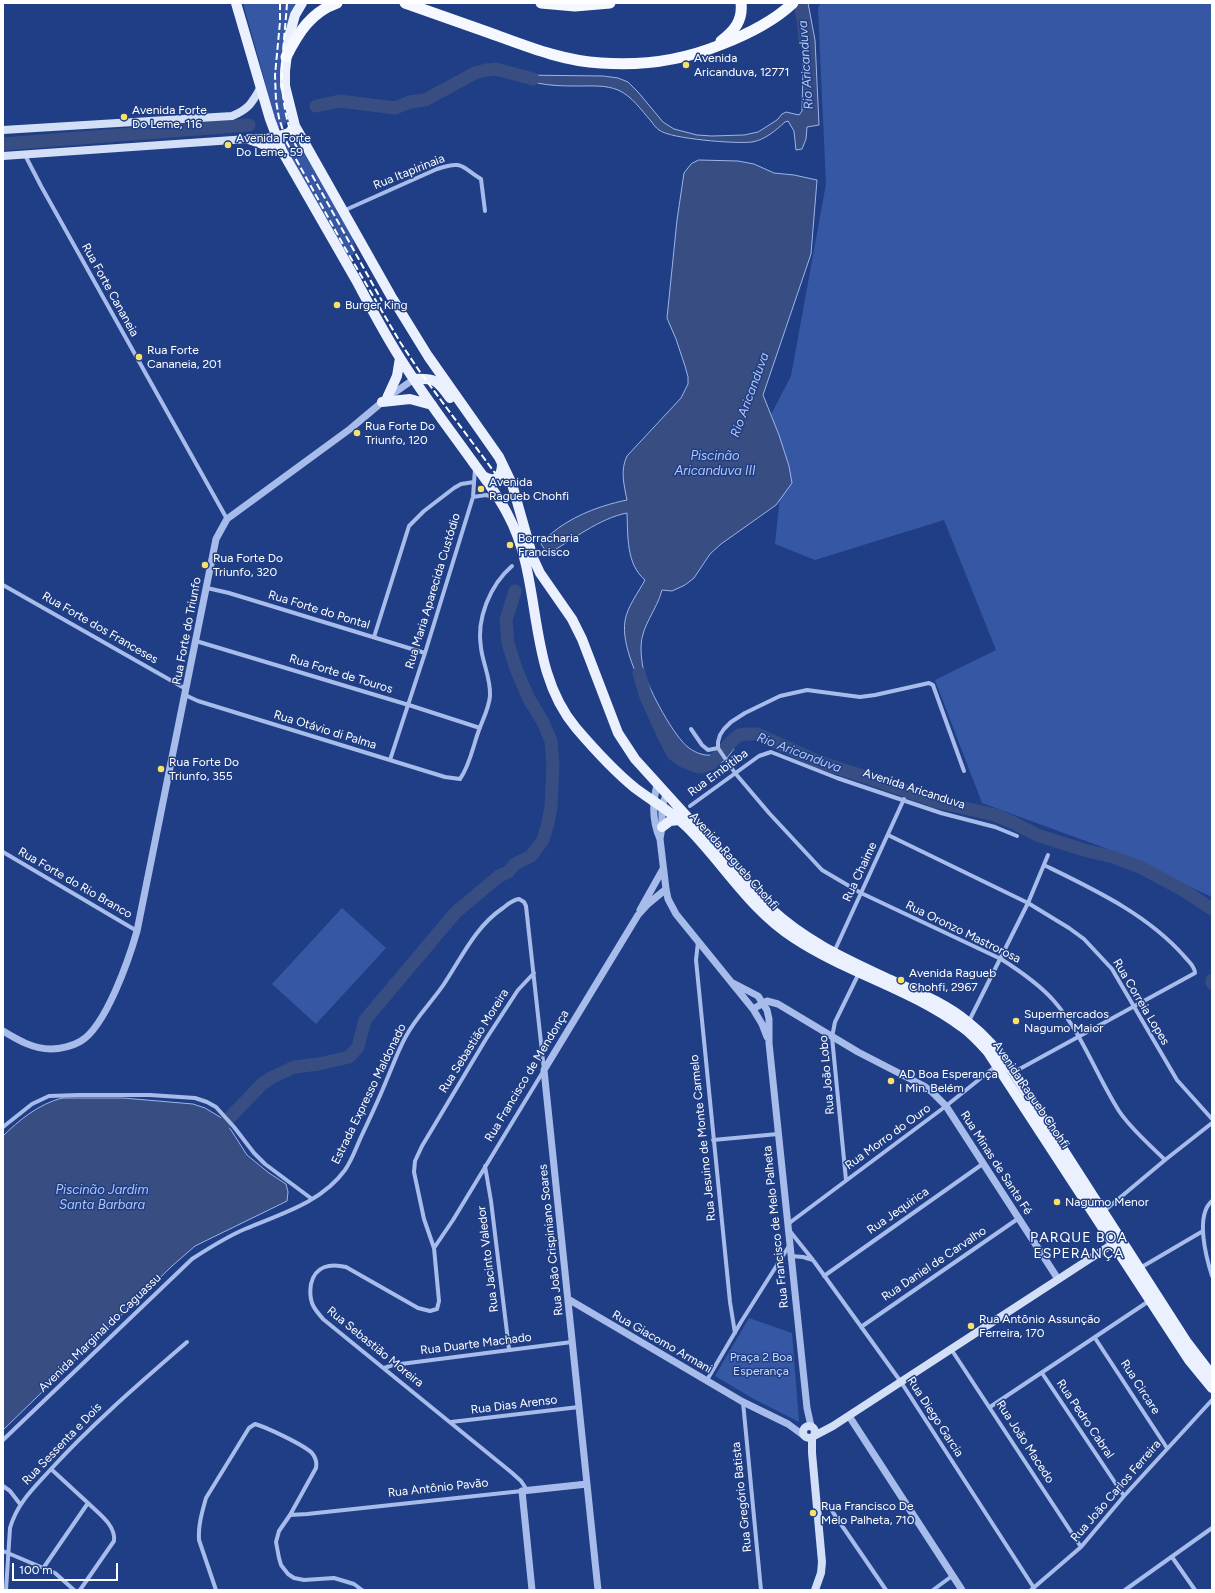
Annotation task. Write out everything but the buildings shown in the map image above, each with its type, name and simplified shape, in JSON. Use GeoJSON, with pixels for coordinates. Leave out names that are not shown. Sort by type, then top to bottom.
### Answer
{"type":"FeatureCollection","features":[{"type":"Feature","properties":{"kind":"highway"},"geometry":{"type":"LineString","coordinates":[[286,57],[306,23],[324,9],[337,3]]}},
{"type":"Feature","properties":{"kind":"highway"},"geometry":{"type":"LineString","coordinates":[[405,3],[524,46],[584,61],[601,63],[649,62],[694,54],[711,49],[756,28],[790,6]]}},
{"type":"Feature","properties":{"kind":"highway"},"geometry":{"type":"LineString","coordinates":[[541,3],[575,6],[610,3]]}},
{"type":"Feature","properties":{"kind":"highway"},"geometry":{"type":"LineString","coordinates":[[711,49],[730,34],[737,26],[742,14],[741,3]]}},
{"type":"Feature","properties":{"kind":"main road","name":"Avenida Ragueb Chohfi"},"geometry":{"type":"LineString","coordinates":[[236,3],[276,137],[282,151],[400,358],[476,466],[479,479],[500,500],[509,516],[522,547],[528,570],[538,639],[550,681],[560,705],[576,728],[634,787],[679,820],[700,841],[746,895],[773,922],[801,943],[966,1025],[998,1065],[1117,1241],[1151,1300],[1189,1360],[1212,1388]]}},
{"type":"Feature","properties":{"kind":"main road","name":"Avenida Ragueb Chohfi"},"geometry":{"type":"LineString","coordinates":[[302,3],[295,15],[289,37],[286,57],[286,86],[295,126],[342,211],[414,335],[494,449],[502,463],[512,484],[533,558],[540,573],[572,620],[618,733],[635,759],[769,908],[793,928],[812,941],[933,999],[989,1041],[1014,1073],[1104,1212],[1117,1241],[1139,1268],[1186,1341],[1212,1375]]}},
{"type":"Feature","properties":{"kind":"main road"},"geometry":{"type":"LineString","coordinates":[[3,130],[232,116],[243,112],[252,104],[261,87]]}},
{"type":"Feature","properties":{"kind":"main road"},"geometry":{"type":"LineString","coordinates":[[3,156],[276,137],[289,133],[295,126]]}},
{"type":"Feature","properties":{"kind":"main road"},"geometry":{"type":"LineString","coordinates":[[249,139],[282,151]]}},
{"type":"Feature","properties":{"kind":"main road"},"geometry":{"type":"LineString","coordinates":[[384,400],[397,376],[400,358]]}},
{"type":"Feature","properties":{"kind":"main road"},"geometry":{"type":"LineString","coordinates":[[414,379],[428,378],[440,384],[478,437],[484,444],[494,449]]}},
{"type":"Feature","properties":{"kind":"main road"},"geometry":{"type":"LineString","coordinates":[[384,400],[410,399],[432,405]]}},
{"type":"Feature","properties":{"kind":"main road"},"geometry":{"type":"LineString","coordinates":[[479,479],[491,480],[496,478],[501,473],[502,463]]}},
{"type":"Feature","properties":{"kind":"main road"},"geometry":{"type":"LineString","coordinates":[[662,827],[670,822],[679,820]]}},
{"type":"Feature","properties":{"kind":"main road"},"geometry":{"type":"LineString","coordinates":[[809,1432],[833,1426],[1117,1241]]}},
{"type":"Feature","properties":{"kind":"main road","name":"Rua Francisco de Melo Palheta"},"geometry":{"type":"LineString","coordinates":[[809,1432],[822,1562],[818,1581],[814,1590]]}},
{"type":"Feature","properties":{"kind":"street","name":"Rua Forte Cananeia"},"geometry":{"type":"LineString","coordinates":[[25,154],[44,193],[227,519]]}},
{"type":"Feature","properties":{"kind":"street","name":"Rua Itapirinaia"},"geometry":{"type":"LineString","coordinates":[[342,211],[448,165],[462,165],[467,167],[481,179],[485,211]]}},
{"type":"Feature","properties":{"kind":"street","name":"Rua Forte do Triunfo"},"geometry":{"type":"LineString","coordinates":[[3,1031],[23,1042],[38,1047],[52,1049],[81,1041],[92,1031],[116,992],[137,931],[216,539],[227,519],[350,429],[384,400],[414,379]]}},
{"type":"Feature","properties":{"kind":"street","name":"Rua Maria Aparecida Custódio"},"geometry":{"type":"LineString","coordinates":[[390,760],[409,705],[479,479]]}},
{"type":"Feature","properties":{"kind":"street"},"geometry":{"type":"LineString","coordinates":[[374,637],[409,526],[424,511],[454,488],[461,484],[479,479]]}},
{"type":"Feature","properties":{"kind":"street"},"geometry":{"type":"LineString","coordinates":[[473,496],[486,495],[500,500]]}},
{"type":"Feature","properties":{"kind":"street"},"geometry":{"type":"LineString","coordinates":[[480,728],[487,711],[490,696],[488,675],[481,648],[480,632],[482,617],[489,597],[496,585],[512,566]]}},
{"type":"Feature","properties":{"kind":"street","name":"Rua Forte dos Franceses"},"geometry":{"type":"LineString","coordinates":[[3,585],[186,692]]}},
{"type":"Feature","properties":{"kind":"street","name":"Rua Forte do Pontal"},"geometry":{"type":"LineString","coordinates":[[207,588],[229,593],[425,653]]}},
{"type":"Feature","properties":{"kind":"street","name":"Rua Forte de Touros"},"geometry":{"type":"LineString","coordinates":[[196,641],[480,728]]}},
{"type":"Feature","properties":{"kind":"street"},"geometry":{"type":"LineString","coordinates":[[691,729],[702,745],[708,750],[719,751],[718,742],[720,735],[731,722],[745,713],[780,696],[807,690],[860,697],[929,683],[933,685],[964,771]]}},
{"type":"Feature","properties":{"kind":"street","name":"Rua Otávio di Palma"},"geometry":{"type":"LineString","coordinates":[[186,692],[213,705],[445,777],[456,779],[460,778],[469,760],[480,728]]}},
{"type":"Feature","properties":{"kind":"street","name":"Rua Oronzo Mastrorosa"},"geometry":{"type":"LineString","coordinates":[[719,751],[735,774],[822,870],[861,893],[1001,959],[1024,974],[1048,994],[1062,1011],[1079,1037],[1124,1117],[1164,1160]]}},
{"type":"Feature","properties":{"kind":"street","name":"Avenida Aricanduva"},"geometry":{"type":"LineString","coordinates":[[759,756],[767,752],[775,752],[837,778],[941,813],[995,827],[1017,836]]}},
{"type":"Feature","properties":{"kind":"street","name":"Rua Embitiba"},"geometry":{"type":"LineString","coordinates":[[690,806],[759,756]]}},
{"type":"Feature","properties":{"kind":"street","name":"Rua Francisco de Melo Palheta"},"geometry":{"type":"LineString","coordinates":[[657,785],[655,829],[660,839]]}},
{"type":"Feature","properties":{"kind":"street","name":"Rua Francisco de Melo Palheta"},"geometry":{"type":"LineString","coordinates":[[657,803],[666,795]]}},
{"type":"Feature","properties":{"kind":"street","name":"Rua Chaime"},"geometry":{"type":"LineString","coordinates":[[834,952],[904,800]]}},
{"type":"Feature","properties":{"kind":"street","name":"Rua Francisco de Melo Palheta"},"geometry":{"type":"LineString","coordinates":[[657,803],[662,827],[660,839],[668,899],[674,910],[698,942],[753,1009],[762,1024],[769,1043]]}},
{"type":"Feature","properties":{"kind":"street","name":"Rua Correia Lopes"},"geometry":{"type":"LineString","coordinates":[[888,834],[1028,903],[1084,939],[1101,955],[1112,969],[1177,1080],[1212,1119]]}},
{"type":"Feature","properties":{"kind":"street","name":"Rua Forte do Rio Branco"},"geometry":{"type":"LineString","coordinates":[[3,852],[137,931]]}},
{"type":"Feature","properties":{"kind":"street"},"geometry":{"type":"LineString","coordinates":[[966,1025],[1001,959],[1028,903],[1048,855]]}},
{"type":"Feature","properties":{"kind":"street"},"geometry":{"type":"LineString","coordinates":[[1014,1073],[1193,976],[1195,972],[1194,968],[1175,946],[1155,929],[1112,899],[1044,865]]}},
{"type":"Feature","properties":{"kind":"street","name":"Rua Francisco de Mendonça"},"geometry":{"type":"LineString","coordinates":[[434,1248],[453,1220],[638,915],[644,900],[663,869]]}},
{"type":"Feature","properties":{"kind":"street","name":"Rua Francisco de Mendonça"},"geometry":{"type":"LineString","coordinates":[[638,915],[648,904],[666,889]]}},
{"type":"Feature","properties":{"kind":"street","name":"Rua João Crispiniano Soares"},"geometry":{"type":"LineString","coordinates":[[512,902],[518,899],[522,900],[526,906],[598,1590]]}},
{"type":"Feature","properties":{"kind":"street","name":"Estrada Expresso Maldonado"},"geometry":{"type":"LineString","coordinates":[[312,1199],[336,1179],[352,1158],[374,1112],[406,1035],[426,1006],[444,985],[470,941],[483,925],[497,912],[512,902]]}},
{"type":"Feature","properties":{"kind":"street","name":"Rua Jesuino de Monte Carmelo"},"geometry":{"type":"LineString","coordinates":[[698,942],[696,960],[713,1140],[730,1302],[735,1333]]}},
{"type":"Feature","properties":{"kind":"street","name":"Rua Sebastião Moreira"},"geometry":{"type":"LineString","coordinates":[[525,1490],[521,1481],[511,1472],[323,1319],[312,1303],[310,1295],[313,1279],[321,1268],[328,1266],[341,1266],[355,1272],[418,1308],[425,1311],[434,1310],[437,1308],[439,1301],[434,1248],[424,1219],[414,1178],[414,1167],[418,1154],[486,1039],[518,990],[534,973]]}},
{"type":"Feature","properties":{"kind":"street","name":"Rua João Lobo"},"geometry":{"type":"LineString","coordinates":[[846,1180],[832,1036],[835,1022],[859,973]]}},
{"type":"Feature","properties":{"kind":"street","name":"Rua Francisco de Melo Palheta"},"geometry":{"type":"LineString","coordinates":[[733,983],[753,992],[764,1002],[769,1019],[769,1043],[809,1432]]}},
{"type":"Feature","properties":{"kind":"street","name":"Rua Minas de Santa Fé"},"geometry":{"type":"LineString","coordinates":[[764,1002],[770,1001],[778,1004],[858,1052],[924,1086],[936,1095],[946,1106],[984,1163],[1058,1279]]}},
{"type":"Feature","properties":{"kind":"street"},"geometry":{"type":"LineString","coordinates":[[753,1009],[764,1002]]}},
{"type":"Feature","properties":{"kind":"street","name":"Rua Morro do Ouro"},"geometry":{"type":"LineString","coordinates":[[788,1226],[846,1180],[946,1106],[998,1065]]}},
{"type":"Feature","properties":{"kind":"street"},"geometry":{"type":"LineString","coordinates":[[3,1127],[32,1104],[41,1099],[60,1095],[150,1095],[195,1098],[207,1102],[223,1114],[254,1154],[312,1199]]}},
{"type":"Feature","properties":{"kind":"street"},"geometry":{"type":"LineString","coordinates":[[1104,1212],[1164,1160],[1212,1123]]}},
{"type":"Feature","properties":{"kind":"street"},"geometry":{"type":"LineString","coordinates":[[713,1140],[778,1134]]}},
{"type":"Feature","properties":{"kind":"street","name":"Rua Jequirica"},"geometry":{"type":"LineString","coordinates":[[824,1276],[984,1163]]}},
{"type":"Feature","properties":{"kind":"street","name":"Rua Jacinto Valedor"},"geometry":{"type":"LineString","coordinates":[[485,1166],[491,1201],[509,1349]]}},
{"type":"Feature","properties":{"kind":"street","name":"Avenida Marginal do Caguassu"},"geometry":{"type":"LineString","coordinates":[[3,1440],[179,1270],[214,1244],[244,1229],[294,1209],[312,1199]]}},
{"type":"Feature","properties":{"kind":"street"},"geometry":{"type":"LineString","coordinates":[[1212,1201],[1206,1207],[1202,1221],[1208,1264],[1212,1276]]}},
{"type":"Feature","properties":{"kind":"street","name":"Rua Daniel de Carvalho"},"geometry":{"type":"LineString","coordinates":[[861,1327],[1020,1218]]}},
{"type":"Feature","properties":{"kind":"street","name":"Rua Diego Garcia"},"geometry":{"type":"LineString","coordinates":[[788,1226],[900,1382],[1032,1589]]}},
{"type":"Feature","properties":{"kind":"street"},"geometry":{"type":"LineString","coordinates":[[1139,1268],[1203,1231]]}},
{"type":"Feature","properties":{"kind":"street"},"geometry":{"type":"LineString","coordinates":[[707,1380],[790,1245]]}},
{"type":"Feature","properties":{"kind":"street"},"geometry":{"type":"LineString","coordinates":[[791,1256],[813,1260]]}},
{"type":"Feature","properties":{"kind":"street","name":"Rua Giacomo Armani"},"geometry":{"type":"LineString","coordinates":[[568,1299],[743,1402],[788,1424],[809,1432]]}},
{"type":"Feature","properties":{"kind":"street"},"geometry":{"type":"LineString","coordinates":[[990,1407],[1151,1300]]}},
{"type":"Feature","properties":{"kind":"street","name":"Rua Circare"},"geometry":{"type":"LineString","coordinates":[[1095,1338],[1167,1448]]}},
{"type":"Feature","properties":{"kind":"street","name":"Rua Sessenta e Dois"},"geometry":{"type":"LineString","coordinates":[[6,1590],[10,1528],[20,1504],[51,1469],[110,1409],[187,1342]]}},
{"type":"Feature","properties":{"kind":"street","name":"Rua Duarte Machado"},"geometry":{"type":"LineString","coordinates":[[384,1368],[393,1365],[572,1342]]}},
{"type":"Feature","properties":{"kind":"street","name":"Rua João Macedo"},"geometry":{"type":"LineString","coordinates":[[951,1349],[1081,1547]]}},
{"type":"Feature","properties":{"kind":"street","name":"Rua Pedro Cabral"},"geometry":{"type":"LineString","coordinates":[[1042,1373],[1124,1496]]}},
{"type":"Feature","properties":{"kind":"street","name":"Rua João Carlos Ferreira"},"geometry":{"type":"LineString","coordinates":[[1032,1589],[1081,1547],[1124,1496],[1212,1400]]}},
{"type":"Feature","properties":{"kind":"street","name":"Rua Gregório Batista"},"geometry":{"type":"LineString","coordinates":[[743,1402],[761,1590]]}},
{"type":"Feature","properties":{"kind":"street","name":"Rua Dias Arenso"},"geometry":{"type":"LineString","coordinates":[[451,1422],[579,1407]]}},
{"type":"Feature","properties":{"kind":"street"},"geometry":{"type":"LineString","coordinates":[[849,1416],[962,1590]]}},
{"type":"Feature","properties":{"kind":"street"},"geometry":{"type":"LineString","coordinates":[[216,1590],[199,1540],[198,1532],[202,1511],[206,1498],[249,1428],[255,1424],[305,1448],[312,1454],[317,1463],[316,1468],[279,1531],[276,1542],[278,1558],[281,1565],[288,1574],[294,1578],[304,1580],[334,1578],[354,1584],[362,1590]]}},
{"type":"Feature","properties":{"kind":"street"},"geometry":{"type":"LineString","coordinates":[[51,1469],[111,1526],[114,1534],[114,1541],[80,1590]]}},
{"type":"Feature","properties":{"kind":"street","name":"Rua Antônio Pavão"},"geometry":{"type":"LineString","coordinates":[[290,1514],[307,1514],[587,1484]]}},
{"type":"Feature","properties":{"kind":"street"},"geometry":{"type":"LineString","coordinates":[[3,1486],[10,1491],[20,1504]]}},
{"type":"Feature","properties":{"kind":"street"},"geometry":{"type":"LineString","coordinates":[[525,1490],[532,1590]]}},
{"type":"Feature","properties":{"kind":"street"},"geometry":{"type":"LineString","coordinates":[[44,1567],[88,1503]]}},
{"type":"Feature","properties":{"kind":"street"},"geometry":{"type":"LineString","coordinates":[[817,1503],[831,1509],[886,1590]]}},
{"type":"Feature","properties":{"kind":"street"},"geometry":{"type":"LineString","coordinates":[[1125,1590],[1212,1528]]}},
{"type":"Feature","properties":{"kind":"street"},"geometry":{"type":"LineString","coordinates":[[3,1551],[44,1567],[55,1573],[74,1590]]}},
{"type":"Feature","properties":{"kind":"street"},"geometry":{"type":"LineString","coordinates":[[1172,1557],[1195,1590]]}},
{"type":"Feature","properties":{"kind":"street"},"geometry":{"type":"LineString","coordinates":[[932,1590],[952,1576]]}},
{"type":"Feature","properties":{"kind":"green space"},"geometry":{"type":"Polygon","coordinates":[[[243,3],[295,3],[290,21],[288,121],[282,127],[278,127],[277,125],[243,3]]]}},
{"type":"Feature","properties":{"kind":"green space"},"geometry":{"type":"Polygon","coordinates":[[[821,3],[1212,3],[1212,897],[1113,851],[982,803],[935,680],[996,650],[944,520],[815,560],[775,544],[780,496],[748,459],[791,376],[826,184],[818,8],[821,3]]]}},
{"type":"Feature","properties":{"kind":"green space"},"geometry":{"type":"Polygon","coordinates":[[[294,132],[352,236],[356,251],[348,257],[281,140],[294,132]]]}},
{"type":"Feature","properties":{"kind":"green space"},"geometry":{"type":"Polygon","coordinates":[[[342,908],[386,948],[316,1024],[272,984],[342,908]]]}},
{"type":"Feature","properties":{"kind":"green space","name":"Praça 2 Boa Esperança"},"geometry":{"type":"Polygon","coordinates":[[[749,1318],[792,1333],[799,1422],[752,1398],[715,1376],[749,1318]]]}},
{"type":"Feature","properties":{"kind":"water"},"geometry":{"type":"Polygon","coordinates":[[[799,3],[808,3],[815,40],[819,125],[807,127],[806,139],[802,149],[796,150],[794,131],[788,121],[766,137],[752,142],[719,141],[676,136],[659,130],[632,100],[618,90],[599,86],[547,85],[524,79],[517,75],[603,76],[618,78],[628,82],[663,122],[674,129],[697,135],[712,136],[744,135],[758,132],[777,120],[786,112],[799,115],[802,111],[804,19],[799,3]]]}},
{"type":"Feature","properties":{"kind":"water","name":"Piscinão Aricanduva III"},"geometry":{"type":"Polygon","coordinates":[[[699,160],[738,161],[754,164],[774,173],[794,175],[817,180],[811,254],[763,395],[779,435],[789,466],[792,483],[776,505],[721,544],[710,554],[694,578],[685,585],[672,591],[662,590],[657,604],[646,625],[642,639],[641,647],[644,672],[656,701],[676,734],[689,748],[700,754],[712,755],[730,743],[734,749],[724,761],[708,766],[697,764],[685,757],[666,736],[640,684],[628,652],[624,631],[626,616],[630,605],[645,580],[634,566],[631,558],[628,540],[627,513],[596,524],[548,554],[541,544],[549,535],[580,515],[604,506],[627,500],[623,472],[627,456],[681,398],[688,384],[685,366],[667,318],[677,220],[684,173],[691,164],[699,160]]]}},
{"type":"Feature","properties":{"kind":"water","name":"Piscinão Jardim Santa Barbara"},"geometry":{"type":"Polygon","coordinates":[[[62,1098],[123,1098],[193,1104],[205,1108],[220,1117],[231,1130],[247,1155],[269,1173],[286,1184],[288,1192],[287,1201],[195,1246],[172,1266],[3,1430],[3,1136],[37,1108],[62,1098]]]}},
{"type":"Feature","properties":{"kind":"waterway","name":"Rio Aricanduva"},"geometry":{"type":"LineString","coordinates":[[800,3],[805,42]]}},
{"type":"Feature","properties":{"kind":"waterway"},"geometry":{"type":"LineString","coordinates":[[316,106],[340,101],[395,108],[410,102],[425,100],[475,73],[486,70],[496,69],[533,79]]}},
{"type":"Feature","properties":{"kind":"waterway"},"geometry":{"type":"LineString","coordinates":[[3,144],[249,125]]}},
{"type":"Feature","properties":{"kind":"waterway"},"geometry":{"type":"LineString","coordinates":[[214,1136],[262,1084],[271,1078],[294,1067],[319,1064],[349,1057],[358,1047],[365,1020],[455,913],[499,876],[508,872],[515,864],[531,856],[543,840],[551,807],[553,766],[551,741],[543,722],[529,699],[516,669],[508,643],[506,620],[515,591]]}},
{"type":"Feature","properties":{"kind":"waterway","name":"Rio Aricanduva"},"geometry":{"type":"LineString","coordinates":[[639,673],[646,697],[663,734],[673,754],[683,761],[698,767],[705,766],[712,763],[739,735],[757,734],[819,762],[938,802],[995,815],[1037,835],[1084,850],[1113,857],[1142,868],[1183,890],[1212,909]]}},
{"type":"Feature","properties":{"kind":"railway"},"geometry":{"type":"LineString","coordinates":[[280,3],[280,22],[275,75],[276,101],[279,118],[287,143],[345,248],[400,342],[420,372],[495,473]]}},
{"type":"Feature","properties":{"kind":"railway"},"geometry":{"type":"LineString","coordinates":[[287,3],[282,67],[283,94],[287,120],[302,158]]}},
{"type":"Feature","properties":{"kind":"railway"},"geometry":{"type":"LineString","coordinates":[[312,175],[382,301]]}},
{"type":"Feature","properties":{"kind":"place","name":"Avenida Aricanduva, 12771"},"geometry":{"type":"Point","coordinates":[686,65]}},
{"type":"Feature","properties":{"kind":"place","name":"Avenida Forte Do Leme, 116"},"geometry":{"type":"Point","coordinates":[124,117]}},
{"type":"Feature","properties":{"kind":"place","name":"Avenida Forte Do Leme, 59"},"geometry":{"type":"Point","coordinates":[228,145]}},
{"type":"Feature","properties":{"kind":"place","name":"Burger King"},"geometry":{"type":"Point","coordinates":[337,305]}},
{"type":"Feature","properties":{"kind":"place","name":"Rua Forte Cananeia, 201"},"geometry":{"type":"Point","coordinates":[139,357]}},
{"type":"Feature","properties":{"kind":"place","name":"Rua Forte Do Triunfo, 120"},"geometry":{"type":"Point","coordinates":[357,433]}},
{"type":"Feature","properties":{"kind":"place","name":"Avenida Ragueb Chohfi"},"geometry":{"type":"Point","coordinates":[481,489]}},
{"type":"Feature","properties":{"kind":"place","name":"Borracharia Francisco"},"geometry":{"type":"Point","coordinates":[510,545]}},
{"type":"Feature","properties":{"kind":"place","name":"Rua Forte Do Triunfo, 320"},"geometry":{"type":"Point","coordinates":[205,565]}},
{"type":"Feature","properties":{"kind":"place","name":"Rua Forte Do Triunfo, 355"},"geometry":{"type":"Point","coordinates":[161,769]}},
{"type":"Feature","properties":{"kind":"place","name":"Avenida Ragueb Chohfi, 2967"},"geometry":{"type":"Point","coordinates":[901,980]}},
{"type":"Feature","properties":{"kind":"place","name":"Supermercados Nagumo Maior"},"geometry":{"type":"Point","coordinates":[1016,1021]}},
{"type":"Feature","properties":{"kind":"place","name":"AD Boa Esperança I Min. Belém"},"geometry":{"type":"Point","coordinates":[891,1081]}},
{"type":"Feature","properties":{"kind":"place","name":"Nagumo Menor"},"geometry":{"type":"Point","coordinates":[1057,1202]}},
{"type":"Feature","properties":{"kind":"place","name":"Rua Antônio Assunção Ferreira, 170"},"geometry":{"type":"Point","coordinates":[971,1326]}},
{"type":"Feature","properties":{"kind":"place","name":"Rua Francisco De Melo Palheta, 710"},"geometry":{"type":"Point","coordinates":[813,1513]}},
{"type":"Feature","properties":{"kind":"district","name":"PARQUE BOA ESPERANÇA"},"geometry":{"type":"Point","coordinates":[1079,1246]}}]}
